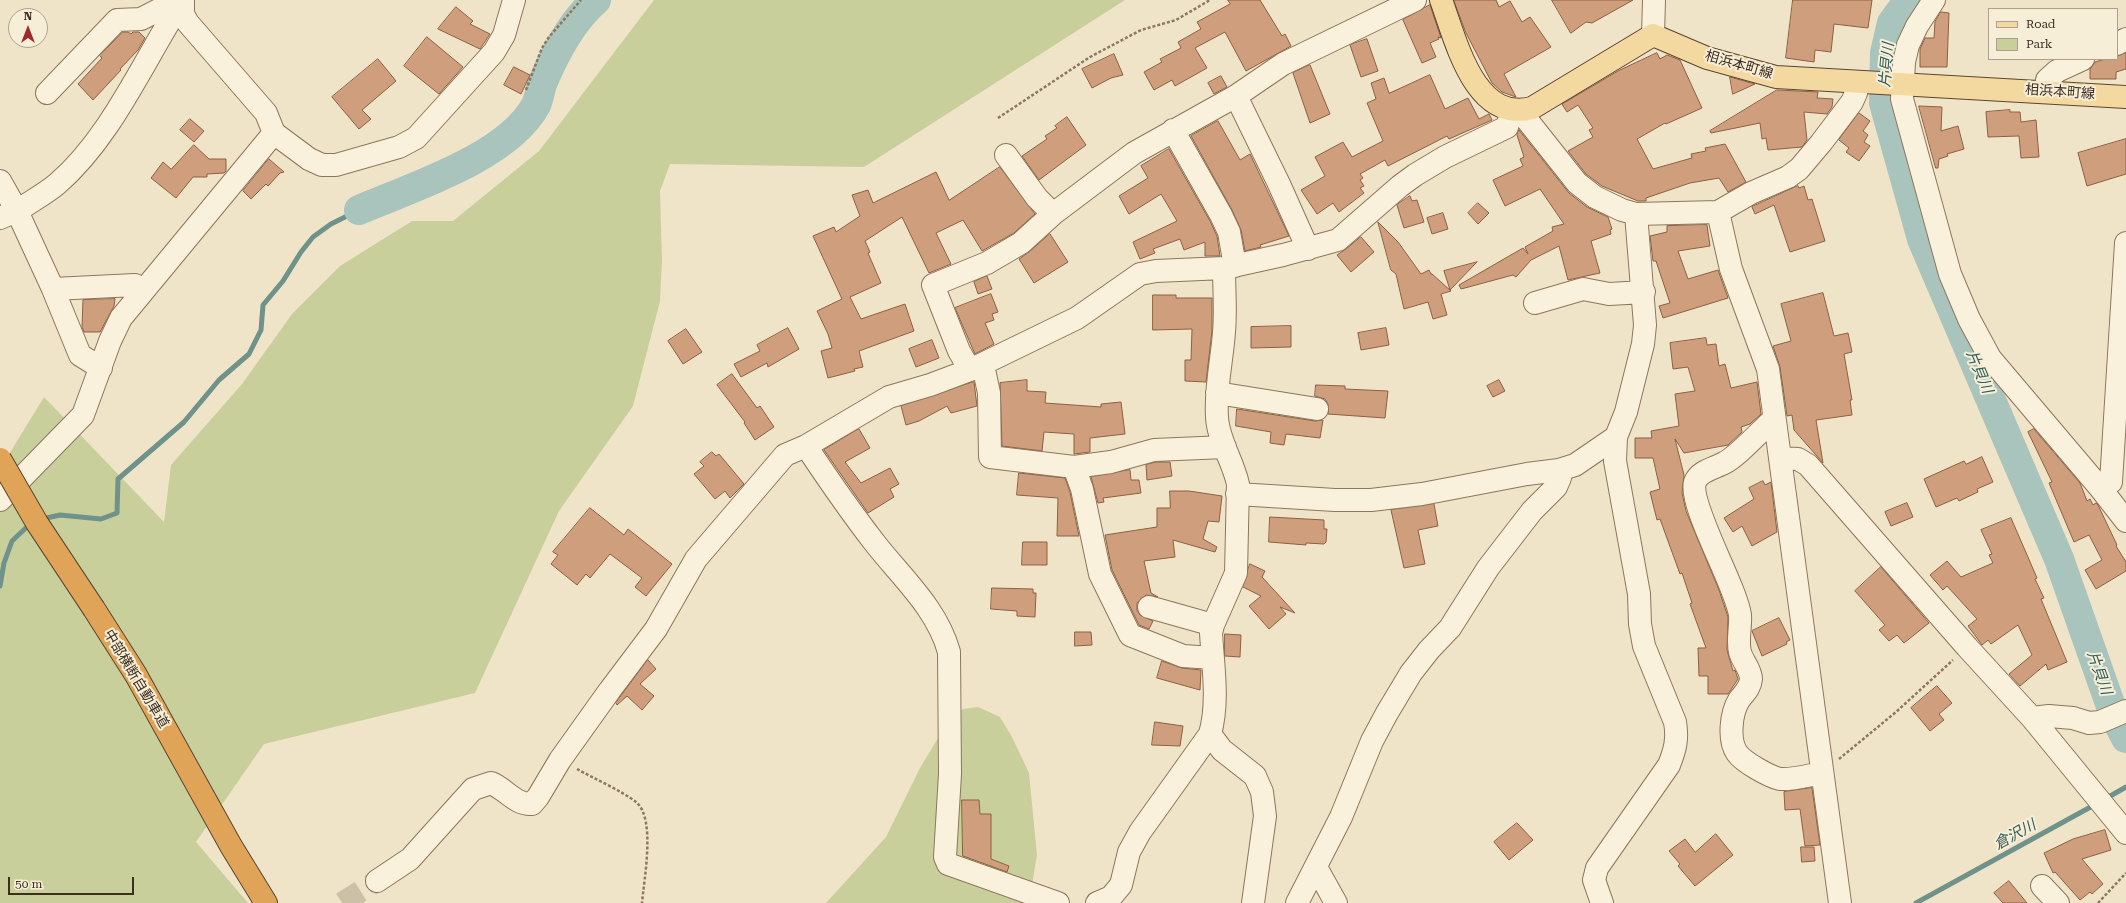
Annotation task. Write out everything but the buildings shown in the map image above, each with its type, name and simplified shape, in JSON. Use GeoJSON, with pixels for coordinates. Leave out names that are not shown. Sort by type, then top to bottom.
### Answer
{"type":"FeatureCollection","features":[{"type":"Feature","properties":{"kind":"highway","name":"中部横断自動車道"},"geometry":{"type":"LineString","coordinates":[[0,459],[37,523],[136,675],[231,846],[266,903]]}},
{"type":"Feature","properties":{"kind":"main road"},"geometry":{"type":"LineString","coordinates":[[1441,0],[1463,59],[1480,92],[1500,107],[1516,111],[1532,108],[1653,35]]}},
{"type":"Feature","properties":{"kind":"main road","name":"相浜本町線"},"geometry":{"type":"LineString","coordinates":[[1653,35],[1707,58],[1776,76],[2126,97]]}},
{"type":"Feature","properties":{"kind":"street"},"geometry":{"type":"LineString","coordinates":[[182,2],[183,14],[188,23],[266,113],[274,133],[309,159],[322,165],[336,165],[399,147],[416,138],[494,52],[504,35],[514,0]]}},
{"type":"Feature","properties":{"kind":"street"},"geometry":{"type":"LineString","coordinates":[[1225,447],[1154,450],[1111,462],[1074,467],[990,457],[989,394],[977,368],[959,351],[933,286],[987,263],[1021,243],[1053,214],[1134,153],[1236,96],[1283,64],[1415,0]]}},
{"type":"Feature","properties":{"kind":"street"},"geometry":{"type":"LineString","coordinates":[[1653,35],[1654,0]]}},
{"type":"Feature","properties":{"kind":"street"},"geometry":{"type":"LineString","coordinates":[[1934,0],[1917,26],[1908,45],[1900,83],[1902,98],[1936,229],[1950,274],[1969,319],[1990,358],[2113,484],[2126,521]]}},
{"type":"Feature","properties":{"kind":"street"},"geometry":{"type":"LineString","coordinates":[[47,93],[117,20],[141,19],[168,5],[182,2]]}},
{"type":"Feature","properties":{"kind":"street"},"geometry":{"type":"LineString","coordinates":[[8,214],[56,184],[85,157],[106,128],[182,2]]}},
{"type":"Feature","properties":{"kind":"street"},"geometry":{"type":"LineString","coordinates":[[2046,92],[2047,80],[2057,71],[2081,60]]}},
{"type":"Feature","properties":{"kind":"street"},"geometry":{"type":"LineString","coordinates":[[377,882],[410,859],[473,789],[491,783],[523,804],[532,804],[538,797],[560,760],[656,629],[696,559],[785,455],[806,446],[889,396],[930,385],[977,368],[1077,318],[1140,274],[1156,271],[1230,267],[1308,249],[1338,240],[1400,186],[1415,175],[1445,157],[1507,127],[1516,111],[1576,183],[1595,197],[1626,212],[1636,214],[1718,212],[1751,193],[1788,177],[1799,169],[1821,144],[1852,102],[1856,93],[1866,82]]}},
{"type":"Feature","properties":{"kind":"street"},"geometry":{"type":"LineString","coordinates":[[1236,96],[1279,184],[1308,249]]}},
{"type":"Feature","properties":{"kind":"street"},"geometry":{"type":"LineString","coordinates":[[1097,903],[1111,897],[1121,884],[1129,852],[1140,832],[1210,734],[1214,715],[1211,633],[1213,625],[1236,573],[1237,494],[1235,472],[1221,437],[1217,418],[1217,393],[1230,267],[1229,232],[1173,130]]}},
{"type":"Feature","properties":{"kind":"street"},"geometry":{"type":"LineString","coordinates":[[0,500],[83,415],[110,341],[121,318],[274,133]]}},
{"type":"Feature","properties":{"kind":"street"},"geometry":{"type":"LineString","coordinates":[[1006,155],[1037,198],[1053,214]]}},
{"type":"Feature","properties":{"kind":"street"},"geometry":{"type":"LineString","coordinates":[[0,181],[8,214],[53,289],[80,355],[101,368]]}},
{"type":"Feature","properties":{"kind":"street"},"geometry":{"type":"LineString","coordinates":[[1718,212],[1731,269],[1766,359],[1840,903]]}},
{"type":"Feature","properties":{"kind":"street"},"geometry":{"type":"LineString","coordinates":[[1602,903],[1594,880],[1597,868],[1669,765],[1676,746],[1678,734],[1675,722],[1644,646],[1641,631],[1639,594],[1615,461],[1616,437],[1626,412],[1644,344],[1646,325],[1636,214]]}},
{"type":"Feature","properties":{"kind":"street"},"geometry":{"type":"LineString","coordinates":[[2113,484],[2122,399],[2126,242]]}},
{"type":"Feature","properties":{"kind":"street"},"geometry":{"type":"LineString","coordinates":[[53,289],[135,286],[142,292]]}},
{"type":"Feature","properties":{"kind":"street"},"geometry":{"type":"LineString","coordinates":[[1535,303],[1583,289],[1609,294],[1644,292]]}},
{"type":"Feature","properties":{"kind":"street"},"geometry":{"type":"LineString","coordinates":[[1217,393],[1317,408]]}},
{"type":"Feature","properties":{"kind":"street"},"geometry":{"type":"LineString","coordinates":[[1774,419],[1726,463],[1700,474],[1694,486],[1717,559],[1726,570],[1740,614],[1739,650],[1750,672],[1749,686],[1739,700],[1734,716],[1732,737],[1737,753],[1754,767],[1779,778],[1822,773]]}},
{"type":"Feature","properties":{"kind":"street"},"geometry":{"type":"LineString","coordinates":[[1237,494],[1298,500],[1371,500],[1422,494],[1527,474],[1559,470],[1575,465],[1616,437]]}},
{"type":"Feature","properties":{"kind":"street"},"geometry":{"type":"LineString","coordinates":[[806,446],[834,489],[934,616],[944,636],[948,652],[950,774],[945,858],[948,864],[1058,903]]}},
{"type":"Feature","properties":{"kind":"street"},"geometry":{"type":"LineString","coordinates":[[1780,458],[1798,459],[1808,466],[1967,647],[2032,718],[2126,833]]}},
{"type":"Feature","properties":{"kind":"street"},"geometry":{"type":"LineString","coordinates":[[1074,467],[1086,503],[1100,574],[1130,635],[1183,656],[1213,658]]}},
{"type":"Feature","properties":{"kind":"street"},"geometry":{"type":"LineString","coordinates":[[1297,903],[1340,817],[1372,741],[1407,680],[1429,650],[1450,628],[1493,561],[1532,512],[1556,487],[1560,478],[1559,470]]}},
{"type":"Feature","properties":{"kind":"street"},"geometry":{"type":"LineString","coordinates":[[1149,607],[1213,625]]}},
{"type":"Feature","properties":{"kind":"street"},"geometry":{"type":"LineString","coordinates":[[2032,718],[2050,716],[2072,718],[2089,723],[2100,722],[2126,711]]}},
{"type":"Feature","properties":{"kind":"street"},"geometry":{"type":"LineString","coordinates":[[1210,734],[1222,750],[1255,776],[1262,792],[1265,816],[1253,903]]}},
{"type":"Feature","properties":{"kind":"street"},"geometry":{"type":"LineString","coordinates":[[1316,867],[1336,903]]}},
{"type":"Feature","properties":{"kind":"street"},"geometry":{"type":"LineString","coordinates":[[2042,886],[2058,903]]}},
{"type":"Feature","properties":{"kind":"path"},"geometry":{"type":"LineString","coordinates":[[526,90],[542,48],[549,37],[581,0]]}},
{"type":"Feature","properties":{"kind":"path"},"geometry":{"type":"LineString","coordinates":[[998,118],[1090,57],[1141,30],[1176,20],[1210,0]]}},
{"type":"Feature","properties":{"kind":"path"},"geometry":{"type":"LineString","coordinates":[[1822,773],[1896,712],[1967,647]]}},
{"type":"Feature","properties":{"kind":"path"},"geometry":{"type":"LineString","coordinates":[[560,760],[636,802],[644,812],[646,823],[646,842],[642,903]]}},
{"type":"Feature","properties":{"kind":"path"},"geometry":{"type":"LineString","coordinates":[[2098,903],[2126,873]]}},
{"type":"Feature","properties":{"kind":"green space"},"geometry":{"type":"Polygon","coordinates":[[[654,0],[1125,0],[864,167],[670,164],[660,191],[662,260],[660,301],[633,406],[559,511],[475,693],[264,744],[196,842],[248,903],[0,903],[0,469],[44,397],[164,522],[171,465],[242,384],[292,314],[340,266],[412,221],[453,221],[539,151],[654,0]]]}},
{"type":"Feature","properties":{"kind":"green space"},"geometry":{"type":"Polygon","coordinates":[[[978,707],[1000,717],[1012,737],[1029,773],[1037,855],[1029,903],[826,903],[886,837],[920,768],[949,720],[963,709],[978,707]]]}},
{"type":"Feature","properties":{"kind":"waterway"},"geometry":{"type":"LineString","coordinates":[[359,210],[457,168],[482,155],[504,140],[523,123],[536,105],[542,84],[564,39],[587,8],[596,0]]}},
{"type":"Feature","properties":{"kind":"waterway","name":"片貝川"},"geometry":{"type":"LineString","coordinates":[[1909,0],[1892,23],[1885,53],[1884,103],[1922,239],[2059,559],[2114,715],[2126,738]]}},
{"type":"Feature","properties":{"kind":"waterway"},"geometry":{"type":"LineString","coordinates":[[42,519],[60,515],[101,519],[117,513],[118,479],[184,422],[219,380],[249,354],[261,330],[263,305],[283,281],[301,252],[313,237],[331,224],[359,210]]}},
{"type":"Feature","properties":{"kind":"waterway"},"geometry":{"type":"LineString","coordinates":[[0,586],[4,563],[12,541],[31,523]]}},
{"type":"Feature","properties":{"kind":"waterway","name":"倉沢川"},"geometry":{"type":"LineString","coordinates":[[2105,799],[2126,787]]}},
{"type":"Feature","properties":{"kind":"waterway","name":"倉沢川"},"geometry":{"type":"LineString","coordinates":[[1916,903],[2096,804]]}},
{"type":"Feature","properties":{"kind":"tunnel"},"geometry":{"type":"LineString","coordinates":[[342,903],[377,881]]}}]}
